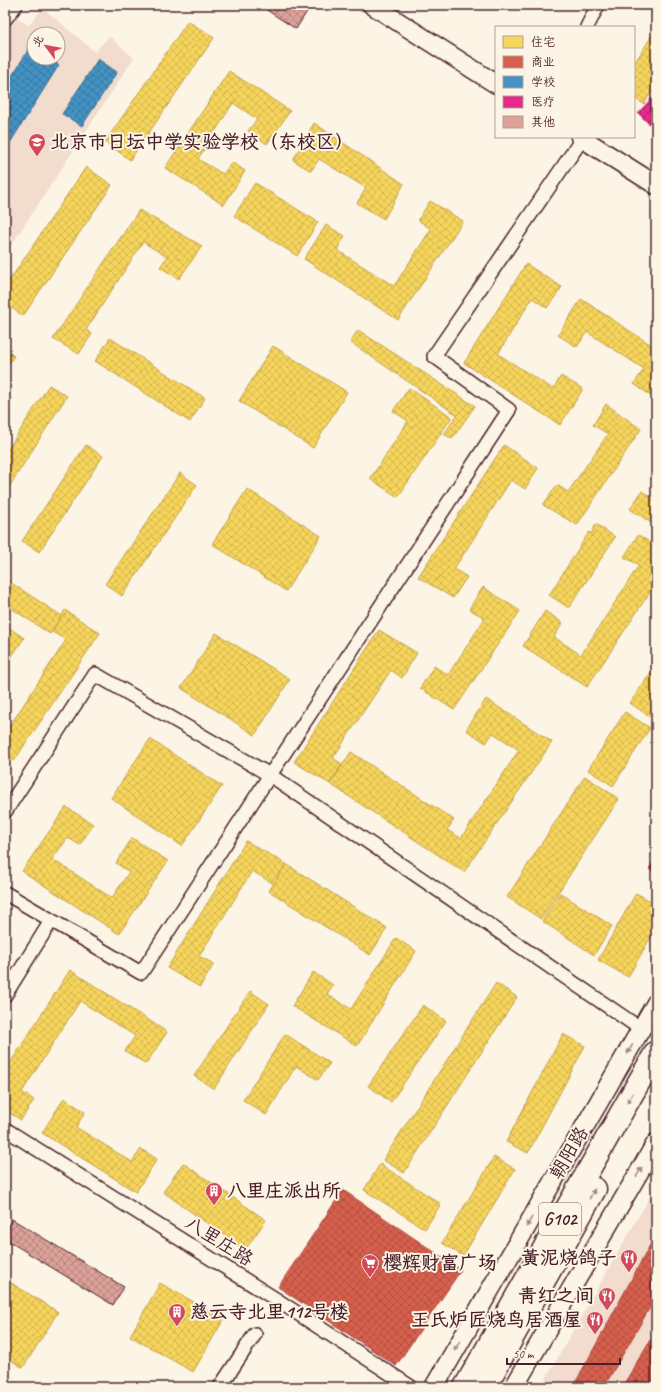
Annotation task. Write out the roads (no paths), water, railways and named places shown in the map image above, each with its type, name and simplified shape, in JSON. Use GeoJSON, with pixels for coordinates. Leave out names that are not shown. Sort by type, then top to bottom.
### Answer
{"type":"FeatureCollection","features":[{"type":"Feature","properties":{"kind":"highway","name":"朝阳路"},"geometry":{"type":"LineString","coordinates":[[465,1387],[656,1052]]}},
{"type":"Feature","properties":{"kind":"highway","name":"朝阳路"},"geometry":{"type":"LineString","coordinates":[[485,1387],[656,1080]]}},
{"type":"Feature","properties":{"kind":"street"},"geometry":{"type":"LineString","coordinates":[[5,18],[16,5]]}},
{"type":"Feature","properties":{"kind":"street"},"geometry":{"type":"LineString","coordinates":[[372,5],[495,83]]}},
{"type":"Feature","properties":{"kind":"street"},"geometry":{"type":"LineString","coordinates":[[587,26],[598,5]]}},
{"type":"Feature","properties":{"kind":"street"},"geometry":{"type":"LineString","coordinates":[[5,893],[141,973],[509,410],[434,356],[581,138],[656,185]]}},
{"type":"Feature","properties":{"kind":"street"},"geometry":{"type":"LineString","coordinates":[[5,812],[95,674],[270,775],[641,1029]]}},
{"type":"Feature","properties":{"kind":"street"},"geometry":{"type":"LineString","coordinates":[[5,995],[51,920]]}},
{"type":"Feature","properties":{"kind":"street","name":"朝阳路"},"geometry":{"type":"LineString","coordinates":[[434,1387],[656,1003]]}},
{"type":"Feature","properties":{"kind":"street","name":"八里庄路"},"geometry":{"type":"LineString","coordinates":[[5,1129],[278,1300],[411,1387]]}},
{"type":"Feature","properties":{"kind":"street"},"geometry":{"type":"LineString","coordinates":[[514,1387],[656,1143]]}},
{"type":"Feature","properties":{"kind":"street"},"geometry":{"type":"LineString","coordinates":[[220,1387],[255,1334]]}},
{"type":"Feature","properties":{"kind":"place","name":"北京市日坛中学实验学校（东校区）"},"geometry":{"type":"Point","coordinates":[37,157]}},
{"type":"Feature","properties":{"kind":"place","name":"八里庄派出所"},"geometry":{"type":"Point","coordinates":[214,1206]}},
{"type":"Feature","properties":{"kind":"place","name":"黄泥烧鸽子"},"geometry":{"type":"Point","coordinates":[629,1273]}},
{"type":"Feature","properties":{"kind":"place","name":"樱辉财富广场"},"geometry":{"type":"Point","coordinates":[370,1278]}},
{"type":"Feature","properties":{"kind":"place","name":"青红之间"},"geometry":{"type":"Point","coordinates":[607,1311]}},
{"type":"Feature","properties":{"kind":"place","name":"慈云寺北里112号楼"},"geometry":{"type":"Point","coordinates":[177,1327]}},
{"type":"Feature","properties":{"kind":"place","name":"王氏炉匠烧鸟居酒屋"},"geometry":{"type":"Point","coordinates":[595,1335]}}]}
